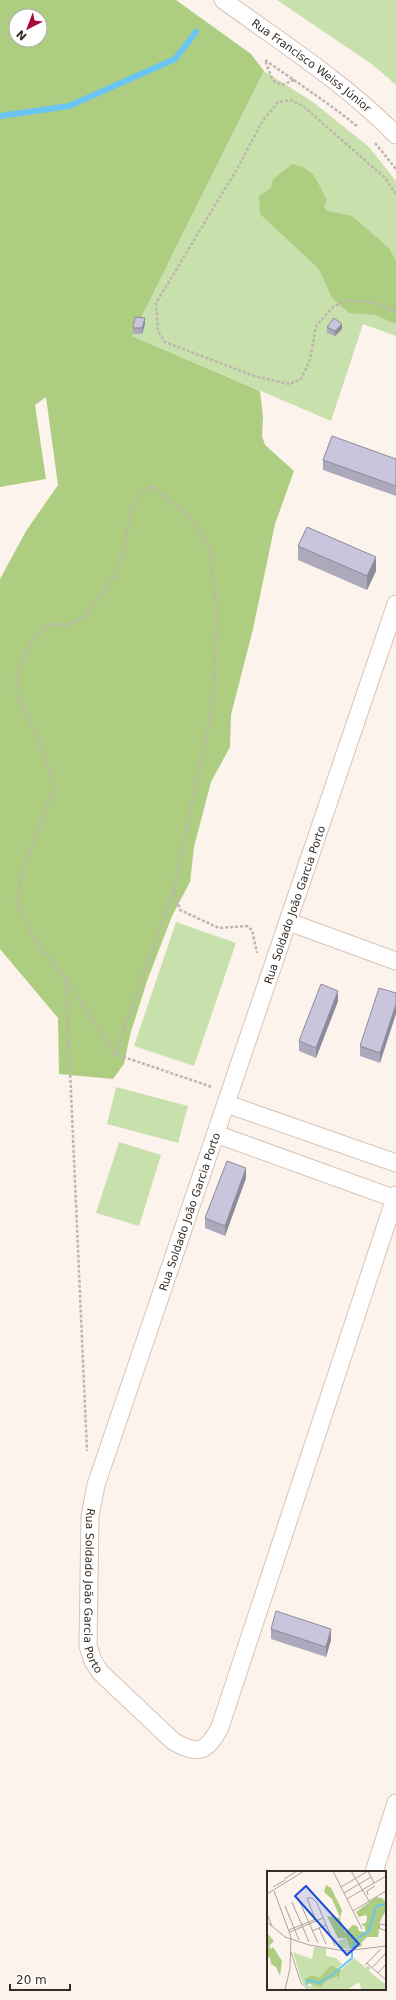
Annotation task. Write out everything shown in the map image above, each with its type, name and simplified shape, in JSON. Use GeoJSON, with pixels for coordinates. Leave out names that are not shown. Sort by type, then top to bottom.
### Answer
{"type":"FeatureCollection","features":[{"type":"Feature","properties":{"kind":"street","name":"Rua Francisco Weiss Júnior"},"geometry":{"type":"LineString","coordinates":[[223,0],[345,88],[396,135]]}},
{"type":"Feature","properties":{"kind":"street","name":"Rua Soldado João Garcia Porto"},"geometry":{"type":"LineString","coordinates":[[396,604],[229,1099],[96,1485],[90,1516],[88,1646],[93,1661],[100,1672],[173,1741],[187,1749],[198,1751],[206,1748],[213,1740],[220,1727],[396,1198]]}},
{"type":"Feature","properties":{"kind":"street"},"geometry":{"type":"LineString","coordinates":[[289,922],[396,961]]}},
{"type":"Feature","properties":{"kind":"street"},"geometry":{"type":"LineString","coordinates":[[229,1099],[396,1163]]}},
{"type":"Feature","properties":{"kind":"street"},"geometry":{"type":"LineString","coordinates":[[216,1134],[396,1198]]}},
{"type":"Feature","properties":{"kind":"street"},"geometry":{"type":"LineString","coordinates":[[374,1871],[396,1803]]}},
{"type":"Feature","properties":{"kind":"path"},"geometry":{"type":"LineString","coordinates":[[294,80],[282,85],[274,81],[265,60],[294,80],[359,128]]}},
{"type":"Feature","properties":{"kind":"path"},"geometry":{"type":"LineString","coordinates":[[396,194],[384,177],[303,106],[291,100],[278,102],[262,122],[237,169],[156,303],[158,331],[166,342],[254,376],[289,384],[301,380],[310,360],[316,326],[333,307],[347,300],[376,303],[396,312]]}},
{"type":"Feature","properties":{"kind":"path"},"geometry":{"type":"LineString","coordinates":[[371,138],[396,169]]}},
{"type":"Feature","properties":{"kind":"path"},"geometry":{"type":"LineString","coordinates":[[116,1054],[174,889],[213,704],[217,614],[210,548],[188,515],[151,486],[139,493],[130,515],[124,552],[115,576],[85,617],[65,625],[51,624],[33,639],[17,671],[16,694],[38,738],[55,786],[24,866],[16,903],[36,939],[66,980],[116,1054],[229,1099]]}},
{"type":"Feature","properties":{"kind":"path"},"geometry":{"type":"LineString","coordinates":[[174,889],[180,910],[186,914],[219,928],[247,926],[252,930],[258,958]]}},
{"type":"Feature","properties":{"kind":"path"},"geometry":{"type":"LineString","coordinates":[[66,980],[87,1453]]}},
{"type":"Feature","properties":{"kind":"green space"},"geometry":{"type":"Polygon","coordinates":[[[0,0],[176,0],[251,54],[264,71],[132,336],[260,391],[263,417],[262,436],[265,445],[294,471],[275,524],[253,629],[231,715],[230,747],[211,782],[194,847],[190,882],[172,916],[147,981],[130,1035],[124,1064],[113,1079],[59,1074],[58,1018],[0,949],[0,579],[26,531],[58,485],[46,397],[35,405],[46,479],[0,487],[0,0]]]}},
{"type":"Feature","properties":{"kind":"green space"},"geometry":{"type":"Polygon","coordinates":[[[277,0],[396,0],[396,85],[373,65],[277,0]]]}},
{"type":"Feature","properties":{"kind":"green space"},"geometry":{"type":"Polygon","coordinates":[[[264,71],[313,102],[369,147],[396,181],[396,336],[363,324],[331,421],[132,336],[264,71]]]}},
{"type":"Feature","properties":{"kind":"green space"},"geometry":{"type":"Polygon","coordinates":[[[292,164],[306,169],[314,177],[327,200],[324,206],[327,211],[352,216],[389,248],[396,261],[396,324],[375,315],[349,313],[332,298],[319,269],[260,214],[259,196],[271,188],[273,179],[292,164]]]}},
{"type":"Feature","properties":{"kind":"green space"},"geometry":{"type":"Polygon","coordinates":[[[176,922],[236,943],[194,1066],[134,1046],[176,922]]]}},
{"type":"Feature","properties":{"kind":"green space"},"geometry":{"type":"Polygon","coordinates":[[[116,1087],[188,1106],[178,1143],[107,1124],[116,1087]]]}},
{"type":"Feature","properties":{"kind":"green space"},"geometry":{"type":"Polygon","coordinates":[[[119,1142],[161,1155],[139,1226],[96,1213],[119,1142]]]}},
{"type":"Feature","properties":{"kind":"building"},"geometry":{"type":"Polygon","coordinates":[[[135,317],[145,318],[142,328],[133,328],[135,317]]]}},
{"type":"Feature","properties":{"kind":"building"},"geometry":{"type":"Polygon","coordinates":[[[334,318],[342,324],[335,331],[327,327],[334,318]]]}},
{"type":"Feature","properties":{"kind":"building"},"geometry":{"type":"Polygon","coordinates":[[[332,436],[396,459],[396,486],[323,460],[332,436]]]}},
{"type":"Feature","properties":{"kind":"building"},"geometry":{"type":"Polygon","coordinates":[[[307,527],[376,557],[367,576],[298,546],[307,527]]]}},
{"type":"Feature","properties":{"kind":"building"},"geometry":{"type":"Polygon","coordinates":[[[321,984],[338,991],[316,1048],[299,1041],[321,984]]]}},
{"type":"Feature","properties":{"kind":"building"},"geometry":{"type":"Polygon","coordinates":[[[379,988],[396,993],[396,1004],[380,1053],[360,1046],[379,988]]]}},
{"type":"Feature","properties":{"kind":"building"},"geometry":{"type":"Polygon","coordinates":[[[227,1161],[246,1168],[225,1226],[205,1218],[227,1161]]]}},
{"type":"Feature","properties":{"kind":"building"},"geometry":{"type":"Polygon","coordinates":[[[276,1611],[331,1629],[326,1647],[271,1629],[276,1611]]]}},
{"type":"Feature","properties":{"kind":"waterway"},"geometry":{"type":"LineString","coordinates":[[0,116],[69,106],[175,59],[196,32]]}}]}
